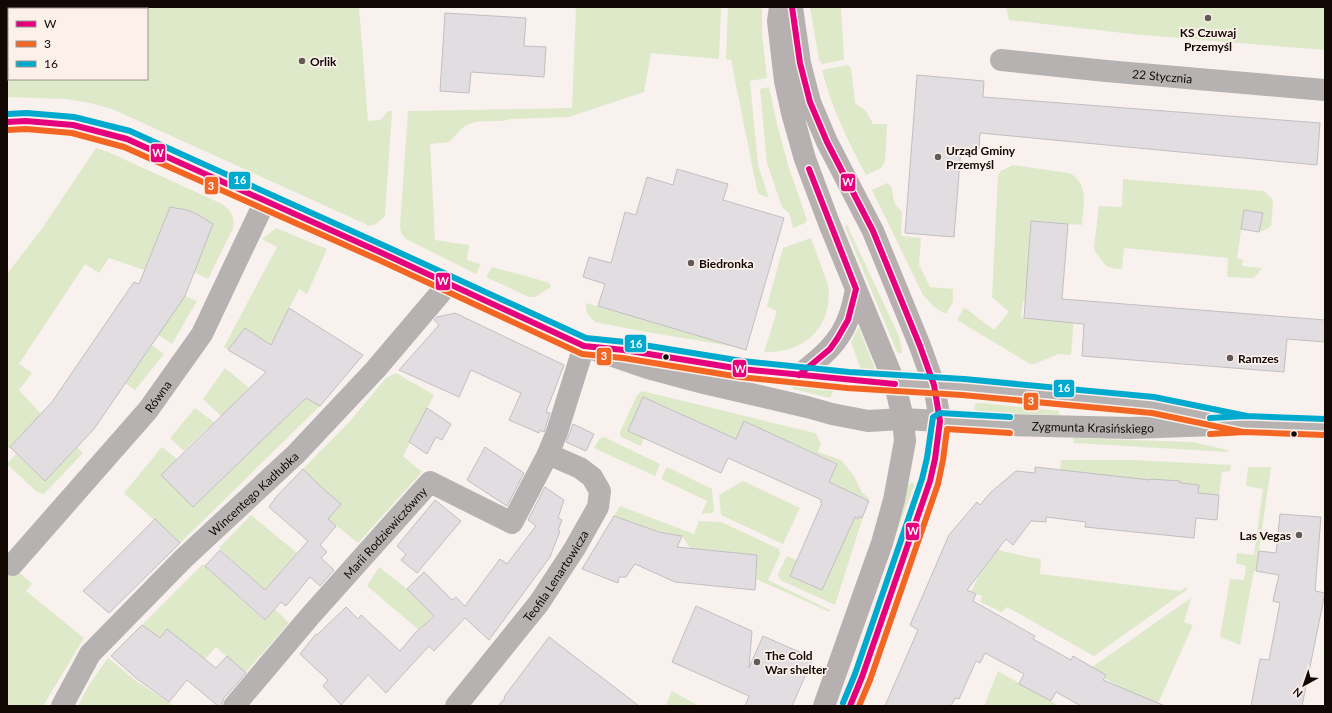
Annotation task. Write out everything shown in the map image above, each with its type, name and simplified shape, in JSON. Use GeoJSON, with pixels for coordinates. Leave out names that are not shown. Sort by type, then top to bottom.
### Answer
{"type":"FeatureCollection","features":[{"type":"Feature","properties":{"kind":"main road"},"geometry":{"type":"LineString","coordinates":[[780,7],[778,21],[785,81],[805,159],[895,384],[904,419],[905,441],[894,500],[882,543],[824,706]]}},
{"type":"Feature","properties":{"kind":"main road"},"geometry":{"type":"LineString","coordinates":[[792,7],[800,63],[810,102],[827,142],[873,231],[920,346],[934,385],[940,421],[935,459],[930,481],[862,677],[850,706]]}},
{"type":"Feature","properties":{"kind":"main road"},"geometry":{"type":"LineString","coordinates":[[799,375],[830,349],[837,339],[848,320],[856,289]]}},
{"type":"Feature","properties":{"kind":"street","name":"22 Stycznia"},"geometry":{"type":"LineString","coordinates":[[1001,60],[1106,71],[1325,90]]}},
{"type":"Feature","properties":{"kind":"street"},"geometry":{"type":"LineString","coordinates":[[7,122],[73,125],[127,139],[449,283],[584,346]]}},
{"type":"Feature","properties":{"kind":"street","name":"Równa"},"geometry":{"type":"LineString","coordinates":[[12,565],[148,410],[202,334],[265,201]]}},
{"type":"Feature","properties":{"kind":"street","name":"Wincentego Kadłubka"},"geometry":{"type":"LineString","coordinates":[[62,706],[90,654],[182,559],[296,454],[375,370],[449,283]]}},
{"type":"Feature","properties":{"kind":"street","name":"Zygmunta Krasińskiego"},"geometry":{"type":"LineString","coordinates":[[584,346],[624,350],[741,369],[895,384],[934,385],[1153,405],[1246,424]]}},
{"type":"Feature","properties":{"kind":"street","name":"Zygmunta Krasińskiego"},"geometry":{"type":"LineString","coordinates":[[584,346],[648,368],[704,383],[832,414],[868,421],[904,419],[1010,425],[1130,428],[1246,424],[1325,427]]}},
{"type":"Feature","properties":{"kind":"street","name":"Marii Rodziewiczówny"},"geometry":{"type":"LineString","coordinates":[[234,706],[311,615],[430,482],[512,523],[548,454],[557,432],[584,346]]}},
{"type":"Feature","properties":{"kind":"street","name":"Teofila Lenartowicza"},"geometry":{"type":"LineString","coordinates":[[456,706],[539,603],[575,548],[598,507],[600,491],[592,477],[580,468],[548,454]]}},
{"type":"Feature","properties":{"kind":"green space"},"geometry":{"type":"Polygon","coordinates":[[[7,7],[359,7],[368,121],[380,120],[388,111],[392,111],[385,216],[376,224],[370,226],[112,109],[90,103],[65,99],[7,97],[7,7]]]}},
{"type":"Feature","properties":{"kind":"green space"},"geometry":{"type":"Polygon","coordinates":[[[576,7],[721,7],[719,59],[651,53],[644,92],[569,117],[476,122],[465,126],[449,142],[430,144],[435,240],[469,245],[467,260],[481,264],[476,274],[406,239],[401,233],[400,226],[408,111],[572,108],[576,7]]]}},
{"type":"Feature","properties":{"kind":"green space"},"geometry":{"type":"Polygon","coordinates":[[[728,7],[762,7],[762,33],[767,78],[750,81],[758,165],[769,198],[759,194],[757,190],[731,60],[726,59],[728,7]]]}},
{"type":"Feature","properties":{"kind":"green space"},"geometry":{"type":"Polygon","coordinates":[[[810,7],[841,7],[844,60],[822,64],[819,60],[810,7]]]}},
{"type":"Feature","properties":{"kind":"green space","name":"KS Czuwaj Przemyśl"},"geometry":{"type":"Polygon","coordinates":[[[1006,7],[1325,7],[1325,50],[1141,35],[1009,20],[1006,7]]]}},
{"type":"Feature","properties":{"kind":"green space"},"geometry":{"type":"Polygon","coordinates":[[[847,65],[851,68],[855,103],[866,111],[873,124],[887,124],[885,162],[881,168],[866,175],[835,111],[822,70],[847,65]]]}},
{"type":"Feature","properties":{"kind":"green space"},"geometry":{"type":"Polygon","coordinates":[[[769,87],[788,165],[807,220],[805,223],[793,228],[789,213],[782,207],[767,163],[760,89],[769,87]]]}},
{"type":"Feature","properties":{"kind":"green space"},"geometry":{"type":"Polygon","coordinates":[[[96,148],[108,152],[220,203],[231,213],[233,228],[208,279],[194,272],[213,224],[193,213],[170,207],[144,270],[109,258],[99,273],[85,264],[19,364],[32,373],[19,390],[41,414],[7,450],[7,274],[41,230],[96,148]]]}},
{"type":"Feature","properties":{"kind":"green space"},"geometry":{"type":"Polygon","coordinates":[[[1013,165],[1069,173],[1076,177],[1080,183],[1084,196],[1082,225],[1031,221],[1026,301],[1023,301],[1021,317],[1062,322],[1075,305],[1071,355],[1059,354],[1034,364],[1030,364],[957,320],[965,308],[994,330],[1009,312],[992,297],[998,175],[1001,171],[1013,165]]]}},
{"type":"Feature","properties":{"kind":"green space"},"geometry":{"type":"Polygon","coordinates":[[[1123,179],[1264,191],[1272,199],[1273,203],[1271,226],[1259,232],[1263,213],[1244,210],[1237,258],[1243,260],[1242,266],[1262,268],[1253,278],[1227,277],[1228,258],[1124,248],[1122,269],[1106,266],[1095,251],[1094,247],[1099,206],[1122,207],[1123,179]]]}},
{"type":"Feature","properties":{"kind":"green space"},"geometry":{"type":"Polygon","coordinates":[[[887,183],[892,187],[895,203],[902,211],[901,236],[921,238],[919,265],[930,287],[953,289],[953,302],[946,314],[934,307],[923,295],[872,190],[887,183]]]}},
{"type":"Feature","properties":{"kind":"green space"},"geometry":{"type":"Polygon","coordinates":[[[847,225],[899,336],[902,352],[901,354],[897,352],[845,227],[847,225]]]}},
{"type":"Feature","properties":{"kind":"green space"},"geometry":{"type":"Polygon","coordinates":[[[276,228],[327,249],[307,294],[299,289],[273,340],[265,352],[229,350],[224,347],[277,247],[262,239],[276,228]]]}},
{"type":"Feature","properties":{"kind":"green space"},"geometry":{"type":"Polygon","coordinates":[[[811,238],[828,285],[829,300],[826,313],[821,325],[813,335],[803,342],[792,348],[764,352],[777,311],[767,306],[783,248],[811,238]]]}},
{"type":"Feature","properties":{"kind":"green space"},"geometry":{"type":"Polygon","coordinates":[[[492,267],[547,282],[551,287],[535,297],[529,297],[486,277],[492,267]]]}},
{"type":"Feature","properties":{"kind":"green space"},"geometry":{"type":"Polygon","coordinates":[[[185,296],[197,301],[172,344],[158,335],[185,296]]]}},
{"type":"Feature","properties":{"kind":"green space"},"geometry":{"type":"Polygon","coordinates":[[[586,303],[742,348],[595,322],[587,313],[586,303]]]}},
{"type":"Feature","properties":{"kind":"green space"},"geometry":{"type":"Polygon","coordinates":[[[858,328],[875,369],[873,371],[861,370],[851,342],[858,328]]]}},
{"type":"Feature","properties":{"kind":"green space"},"geometry":{"type":"Polygon","coordinates":[[[152,345],[164,354],[135,390],[125,383],[152,345]]]}},
{"type":"Feature","properties":{"kind":"green space"},"geometry":{"type":"Polygon","coordinates":[[[225,368],[249,388],[221,416],[203,399],[225,368]]]}},
{"type":"Feature","properties":{"kind":"green space"},"geometry":{"type":"Polygon","coordinates":[[[396,373],[434,395],[403,456],[422,472],[358,543],[328,519],[341,504],[324,490],[303,469],[350,421],[386,378],[396,373]]]}},
{"type":"Feature","properties":{"kind":"green space"},"geometry":{"type":"Polygon","coordinates":[[[793,386],[834,390],[830,398],[793,389],[793,386]]]}},
{"type":"Feature","properties":{"kind":"green space"},"geometry":{"type":"Polygon","coordinates":[[[642,391],[815,433],[821,443],[818,452],[841,460],[854,476],[862,493],[869,498],[835,605],[780,580],[778,574],[787,556],[797,560],[790,576],[822,590],[855,517],[858,518],[866,500],[829,482],[837,463],[744,421],[736,439],[644,397],[628,431],[644,438],[641,446],[621,437],[620,432],[637,395],[642,391]]]}},
{"type":"Feature","properties":{"kind":"green space"},"geometry":{"type":"Polygon","coordinates":[[[306,398],[320,406],[180,543],[124,493],[162,447],[177,459],[161,475],[193,507],[306,398]]]}},
{"type":"Feature","properties":{"kind":"green space"},"geometry":{"type":"Polygon","coordinates":[[[976,403],[1059,411],[1059,415],[979,412],[974,408],[976,403]]]}},
{"type":"Feature","properties":{"kind":"green space"},"geometry":{"type":"Polygon","coordinates":[[[195,408],[214,422],[184,451],[170,438],[195,408]]]}},
{"type":"Feature","properties":{"kind":"green space"},"geometry":{"type":"Polygon","coordinates":[[[604,437],[660,464],[655,476],[594,448],[600,438],[604,437]]]}},
{"type":"Feature","properties":{"kind":"green space"},"geometry":{"type":"Polygon","coordinates":[[[1073,438],[1192,442],[1228,450],[1228,452],[1074,443],[1073,438]]]}},
{"type":"Feature","properties":{"kind":"green space"},"geometry":{"type":"Polygon","coordinates":[[[77,447],[83,453],[44,494],[37,492],[7,464],[16,454],[45,481],[77,447]]]}},
{"type":"Feature","properties":{"kind":"green space"},"geometry":{"type":"Polygon","coordinates":[[[1061,460],[1133,460],[1231,465],[1230,471],[1222,472],[1219,495],[1198,493],[1198,485],[1180,483],[1180,481],[1151,479],[1150,481],[1060,470],[1061,460]]]}},
{"type":"Feature","properties":{"kind":"green space"},"geometry":{"type":"Polygon","coordinates":[[[667,467],[712,489],[714,512],[701,514],[707,501],[661,479],[667,467]]]}},
{"type":"Feature","properties":{"kind":"green space"},"geometry":{"type":"Polygon","coordinates":[[[1248,467],[1271,467],[1256,571],[1254,571],[1240,645],[1220,637],[1230,579],[1244,580],[1246,566],[1236,563],[1237,553],[1254,555],[1263,489],[1246,486],[1248,467]]]}},
{"type":"Feature","properties":{"kind":"green space"},"geometry":{"type":"Polygon","coordinates":[[[743,481],[800,508],[783,544],[721,515],[719,495],[743,481]]]}},
{"type":"Feature","properties":{"kind":"green space"},"geometry":{"type":"Polygon","coordinates":[[[912,482],[914,486],[893,542],[890,540],[908,485],[912,482]]]}},
{"type":"Feature","properties":{"kind":"green space"},"geometry":{"type":"Polygon","coordinates":[[[620,506],[694,534],[699,521],[721,522],[779,549],[780,554],[768,580],[830,610],[830,612],[756,579],[757,555],[690,548],[682,536],[655,530],[614,516],[620,506]]]}},
{"type":"Feature","properties":{"kind":"green space"},"geometry":{"type":"Polygon","coordinates":[[[251,515],[297,553],[265,590],[219,548],[251,515]]]}},
{"type":"Feature","properties":{"kind":"green space"},"geometry":{"type":"Polygon","coordinates":[[[998,550],[1041,559],[1040,574],[1181,591],[1186,587],[1188,589],[1094,656],[1007,607],[1002,612],[980,602],[982,596],[971,592],[979,575],[998,550]]]}},
{"type":"Feature","properties":{"kind":"green space"},"geometry":{"type":"Polygon","coordinates":[[[7,561],[32,584],[26,591],[84,638],[43,706],[7,706],[7,561]]]}},
{"type":"Feature","properties":{"kind":"green space"},"geometry":{"type":"Polygon","coordinates":[[[203,564],[264,620],[275,609],[289,623],[245,673],[216,647],[205,659],[190,647],[183,655],[142,625],[203,564]]]}},
{"type":"Feature","properties":{"kind":"green space"},"geometry":{"type":"Polygon","coordinates":[[[379,567],[407,589],[433,615],[419,630],[367,586],[379,567]]]}},
{"type":"Feature","properties":{"kind":"green space"},"geometry":{"type":"Polygon","coordinates":[[[1191,598],[1184,622],[1193,625],[1158,703],[1138,695],[1134,706],[1127,691],[1104,678],[1106,675],[1092,667],[1191,598]]]}},
{"type":"Feature","properties":{"kind":"green space"},"geometry":{"type":"Polygon","coordinates":[[[108,658],[135,680],[174,706],[78,706],[89,685],[108,658]]]}},
{"type":"Feature","properties":{"kind":"green space"},"geometry":{"type":"Polygon","coordinates":[[[998,671],[1059,706],[984,706],[998,671]]]}},
{"type":"Feature","properties":{"kind":"green space"},"geometry":{"type":"Polygon","coordinates":[[[672,691],[699,706],[665,706],[672,691]]]}},
{"type":"Feature","properties":{"kind":"building"},"geometry":{"type":"Polygon","coordinates":[[[445,13],[526,18],[524,46],[546,47],[544,77],[471,72],[469,93],[440,91],[445,13]]]}},
{"type":"Feature","properties":{"kind":"building"},"geometry":{"type":"Polygon","coordinates":[[[917,75],[984,81],[983,97],[1320,123],[1317,165],[980,133],[979,149],[961,148],[954,237],[905,233],[917,75]]]}},
{"type":"Feature","properties":{"kind":"building","name":"Biedronka"},"geometry":{"type":"Polygon","coordinates":[[[677,169],[728,184],[723,200],[784,218],[746,350],[598,306],[605,284],[583,277],[589,257],[611,263],[625,212],[636,215],[647,177],[673,185],[677,169]]]}},
{"type":"Feature","properties":{"kind":"building"},"geometry":{"type":"Polygon","coordinates":[[[170,207],[187,210],[197,214],[213,224],[185,296],[94,429],[45,481],[10,447],[52,402],[134,282],[139,284],[170,207]]]}},
{"type":"Feature","properties":{"kind":"building"},"geometry":{"type":"Polygon","coordinates":[[[1244,210],[1263,213],[1259,232],[1241,229],[1244,210]]]}},
{"type":"Feature","properties":{"kind":"building"},"geometry":{"type":"Polygon","coordinates":[[[1031,221],[1068,224],[1062,299],[1325,320],[1325,342],[1287,339],[1284,372],[1082,356],[1084,324],[1024,318],[1031,221]]]}},
{"type":"Feature","properties":{"kind":"building"},"geometry":{"type":"Polygon","coordinates":[[[289,308],[363,355],[320,406],[306,398],[193,507],[161,475],[266,372],[228,350],[245,328],[271,345],[289,308]]]}},
{"type":"Feature","properties":{"kind":"building"},"geometry":{"type":"Polygon","coordinates":[[[455,313],[564,365],[546,412],[550,413],[544,432],[540,430],[539,433],[509,420],[521,393],[471,370],[459,397],[399,370],[439,325],[434,320],[437,317],[455,313]]]}},
{"type":"Feature","properties":{"kind":"building"},"geometry":{"type":"Polygon","coordinates":[[[643,397],[736,439],[744,421],[837,464],[829,482],[869,501],[862,518],[859,516],[858,519],[855,517],[822,590],[790,576],[822,500],[728,458],[721,473],[628,431],[643,397]]]}},
{"type":"Feature","properties":{"kind":"building"},"geometry":{"type":"Polygon","coordinates":[[[427,408],[451,424],[442,440],[436,437],[427,454],[409,442],[427,408]]]}},
{"type":"Feature","properties":{"kind":"building"},"geometry":{"type":"Polygon","coordinates":[[[573,424],[594,434],[586,451],[566,442],[573,424]]]}},
{"type":"Feature","properties":{"kind":"building"},"geometry":{"type":"Polygon","coordinates":[[[485,447],[524,473],[507,506],[467,480],[485,447]]]}},
{"type":"Feature","properties":{"kind":"building"},"geometry":{"type":"Polygon","coordinates":[[[1035,467],[1150,480],[1180,481],[1180,483],[1199,485],[1198,493],[1219,495],[1217,520],[1196,518],[1194,538],[1085,527],[1086,522],[1046,517],[1046,522],[1031,521],[1013,545],[1006,539],[967,590],[976,594],[973,601],[1035,636],[1033,639],[1071,660],[1073,656],[1106,675],[1103,680],[1165,706],[1081,706],[1056,692],[1051,701],[1019,684],[1024,674],[985,653],[980,663],[976,661],[959,699],[955,698],[951,706],[885,706],[918,630],[910,625],[949,535],[977,502],[980,505],[990,493],[1016,471],[1035,473],[1035,467]]]}},
{"type":"Feature","properties":{"kind":"building"},"geometry":{"type":"Polygon","coordinates":[[[303,469],[341,504],[328,519],[336,526],[320,545],[327,552],[321,558],[334,570],[320,586],[310,577],[286,606],[281,602],[265,620],[205,566],[220,550],[265,590],[308,541],[269,507],[274,499],[303,469]]]}},
{"type":"Feature","properties":{"kind":"building"},"geometry":{"type":"Polygon","coordinates":[[[545,487],[564,500],[558,518],[562,520],[558,530],[560,531],[550,557],[489,640],[465,618],[434,651],[429,646],[386,693],[368,675],[341,705],[323,686],[328,680],[300,654],[316,634],[317,635],[346,607],[358,619],[361,615],[400,651],[415,633],[434,616],[407,589],[424,572],[452,600],[456,597],[465,606],[500,559],[507,564],[536,526],[528,520],[545,487]]]}},
{"type":"Feature","properties":{"kind":"building"},"geometry":{"type":"Polygon","coordinates":[[[435,500],[461,521],[417,573],[401,560],[406,554],[397,546],[435,500]]]}},
{"type":"Feature","properties":{"kind":"building"},"geometry":{"type":"Polygon","coordinates":[[[1280,514],[1321,517],[1315,591],[1325,593],[1302,706],[1251,706],[1260,659],[1269,660],[1280,603],[1273,601],[1279,575],[1256,571],[1259,551],[1276,553],[1280,514]]]}},
{"type":"Feature","properties":{"kind":"building"},"geometry":{"type":"Polygon","coordinates":[[[614,516],[659,532],[682,536],[677,547],[757,555],[755,590],[675,582],[635,564],[626,577],[619,577],[618,583],[582,569],[614,516]]]}},
{"type":"Feature","properties":{"kind":"building"},"geometry":{"type":"Polygon","coordinates":[[[155,519],[180,543],[109,613],[83,591],[155,519]]]}},
{"type":"Feature","properties":{"kind":"building"},"geometry":{"type":"Polygon","coordinates":[[[696,606],[752,631],[749,668],[763,636],[813,658],[792,706],[745,706],[749,696],[672,662],[696,606]]]}},
{"type":"Feature","properties":{"kind":"building"},"geometry":{"type":"Polygon","coordinates":[[[142,625],[160,638],[167,629],[216,668],[227,656],[246,673],[224,698],[221,706],[218,706],[187,680],[169,702],[136,678],[111,656],[142,625]]]}},
{"type":"Feature","properties":{"kind":"building"},"geometry":{"type":"Polygon","coordinates":[[[549,637],[639,706],[498,706],[549,637]]]}},
{"type":"Feature","properties":{"kind":"transit line","name":"W"},"geometry":{"type":"LineString","coordinates":[[792,7],[800,63],[810,102],[827,142],[873,231],[920,346],[934,385],[940,421],[935,459],[930,481],[862,677],[850,706]]}},
{"type":"Feature","properties":{"kind":"transit line","name":"16"},"geometry":{"type":"LineString","coordinates":[[7,114],[27,113],[74,117],[130,131],[586,338],[625,342],[742,361],[849,372],[964,379],[1154,397],[1247,416]]}},
{"type":"Feature","properties":{"kind":"transit line","name":"W"},"geometry":{"type":"LineString","coordinates":[[7,122],[26,121],[73,125],[127,139],[382,253],[584,346],[624,350],[741,369],[895,384]]}},
{"type":"Feature","properties":{"kind":"transit line","name":"3"},"geometry":{"type":"LineString","coordinates":[[7,130],[26,129],[72,133],[124,147],[379,260],[582,354],[623,358],[740,377],[847,388],[962,395],[1152,413],[1243,432]]}},
{"type":"Feature","properties":{"kind":"transit line","name":"W"},"geometry":{"type":"LineString","coordinates":[[799,375],[830,349],[837,339],[848,320],[856,289],[809,169]]}},
{"type":"Feature","properties":{"kind":"transit line","name":"16"},"geometry":{"type":"LineString","coordinates":[[843,703],[855,674],[922,479],[927,458],[933,417],[940,413],[1010,417]]}},
{"type":"Feature","properties":{"kind":"transit line","name":"16"},"geometry":{"type":"LineString","coordinates":[[1210,418],[1245,416],[1325,419]]}},
{"type":"Feature","properties":{"kind":"transit line","name":"3"},"geometry":{"type":"LineString","coordinates":[[859,706],[870,680],[938,484],[947,429],[1010,433]]}},
{"type":"Feature","properties":{"kind":"transit line","name":"3"},"geometry":{"type":"LineString","coordinates":[[1210,434],[1245,432],[1325,435]]}},
{"type":"Feature","properties":{"kind":"place","name":"KS Czuwaj Przemyśl"},"geometry":{"type":"Point","coordinates":[1208,18]}},
{"type":"Feature","properties":{"kind":"place","name":"Orlik"},"geometry":{"type":"Point","coordinates":[302,61]}},
{"type":"Feature","properties":{"kind":"place","name":"Urząd Gminy Przemyśl"},"geometry":{"type":"Point","coordinates":[938,157]}},
{"type":"Feature","properties":{"kind":"place","name":"Biedronka"},"geometry":{"type":"Point","coordinates":[691,263]}},
{"type":"Feature","properties":{"kind":"place","name":"Ramzes"},"geometry":{"type":"Point","coordinates":[1230,358]}},
{"type":"Feature","properties":{"kind":"place","name":"Las Vegas"},"geometry":{"type":"Point","coordinates":[1299,535]}},
{"type":"Feature","properties":{"kind":"place","name":"The Cold War shelter"},"geometry":{"type":"Point","coordinates":[757,662]}}]}
